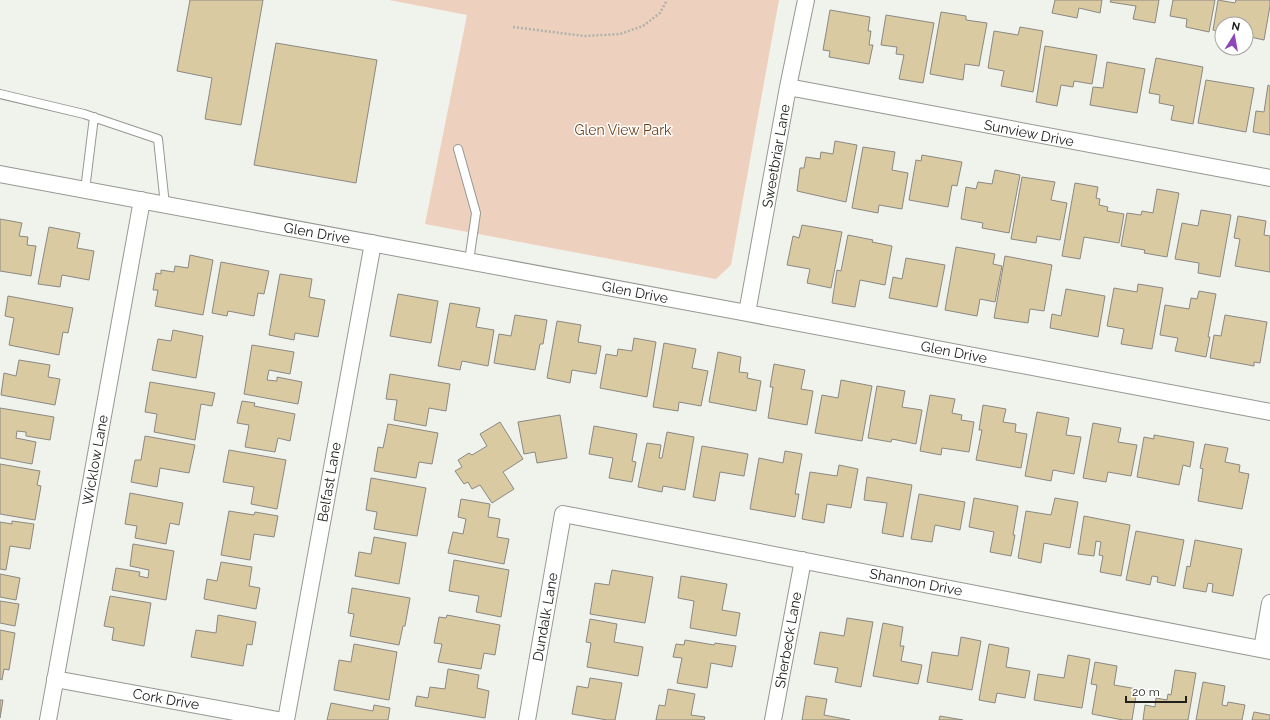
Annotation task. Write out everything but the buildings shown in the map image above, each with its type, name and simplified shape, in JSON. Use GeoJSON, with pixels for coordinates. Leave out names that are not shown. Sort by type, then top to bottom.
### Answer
{"type":"FeatureCollection","features":[{"type":"Feature","properties":{"kind":"street","name":"Sweetbriar Lane"},"geometry":{"type":"LineString","coordinates":[[747,313],[788,87],[806,0]]}},
{"type":"Feature","properties":{"kind":"street","name":"Sunview Drive"},"geometry":{"type":"LineString","coordinates":[[788,87],[1270,178]]}},
{"type":"Feature","properties":{"kind":"street","name":"Glen Drive"},"geometry":{"type":"LineString","coordinates":[[0,174],[1270,412]]}},
{"type":"Feature","properties":{"kind":"street","name":"Wicklow Lane"},"geometry":{"type":"LineString","coordinates":[[48,720],[142,200]]}},
{"type":"Feature","properties":{"kind":"street","name":"Belfast Lane"},"geometry":{"type":"LineString","coordinates":[[286,720],[373,243]]}},
{"type":"Feature","properties":{"kind":"street","name":"Shannon Drive"},"geometry":{"type":"LineString","coordinates":[[563,514],[1266,650]]}},
{"type":"Feature","properties":{"kind":"street","name":"Dundalk Lane"},"geometry":{"type":"LineString","coordinates":[[527,720],[563,514]]}},
{"type":"Feature","properties":{"kind":"street","name":"Sherbeck Lane"},"geometry":{"type":"LineString","coordinates":[[773,720],[803,560]]}},
{"type":"Feature","properties":{"kind":"street"},"geometry":{"type":"LineString","coordinates":[[1266,650],[1270,603]]}},
{"type":"Feature","properties":{"kind":"street","name":"Cork Drive"},"geometry":{"type":"LineString","coordinates":[[55,679],[278,720]]}},
{"type":"Feature","properties":{"kind":"lane"},"geometry":{"type":"LineString","coordinates":[[0,94],[84,114],[158,139],[165,205]]}},
{"type":"Feature","properties":{"kind":"lane"},"geometry":{"type":"LineString","coordinates":[[84,190],[94,117]]}},
{"type":"Feature","properties":{"kind":"lane"},"geometry":{"type":"LineString","coordinates":[[458,149],[476,213],[469,261]]}},
{"type":"Feature","properties":{"kind":"path"},"geometry":{"type":"LineString","coordinates":[[513,27],[585,36],[620,34],[643,26],[660,13],[667,0]]}},
{"type":"Feature","properties":{"kind":"green space","name":"Glen View Park"},"geometry":{"type":"Polygon","coordinates":[[[389,0],[779,0],[731,265],[716,279],[425,224],[467,15],[389,0]]]}}]}
